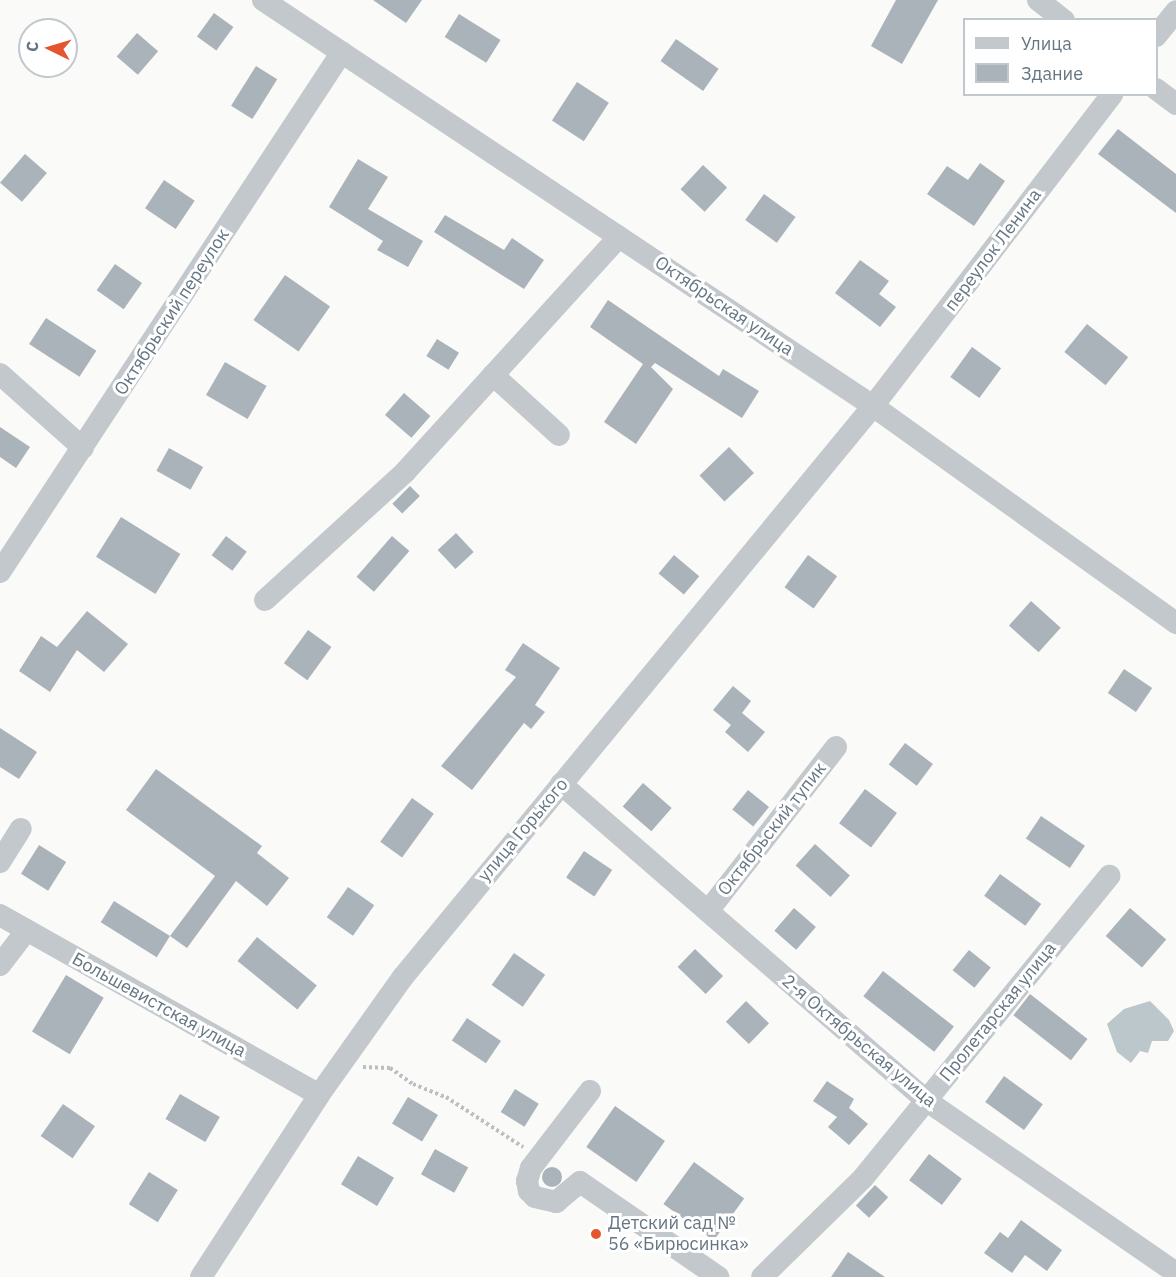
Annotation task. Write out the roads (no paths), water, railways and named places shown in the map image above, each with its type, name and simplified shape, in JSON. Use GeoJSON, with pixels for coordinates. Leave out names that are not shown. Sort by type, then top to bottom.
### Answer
{"type":"FeatureCollection","features":[{"type":"Feature","properties":{"kind":"street","name":"Октябрьская улица"},"geometry":{"type":"LineString","coordinates":[[263,0],[873,406],[1176,623]]}},
{"type":"Feature","properties":{"kind":"street"},"geometry":{"type":"LineString","coordinates":[[1038,0],[1061,18]]}},
{"type":"Feature","properties":{"kind":"street"},"geometry":{"type":"LineString","coordinates":[[1158,34],[1176,11]]}},
{"type":"Feature","properties":{"kind":"street","name":"Октябрьский переулок"},"geometry":{"type":"LineString","coordinates":[[0,572],[342,52]]}},
{"type":"Feature","properties":{"kind":"street"},"geometry":{"type":"LineString","coordinates":[[1158,90],[1176,104]]}},
{"type":"Feature","properties":{"kind":"street","name":"переулок Ленина"},"geometry":{"type":"LineString","coordinates":[[873,406],[1110,96]]}},
{"type":"Feature","properties":{"kind":"street"},"geometry":{"type":"LineString","coordinates":[[265,600],[355,513],[405,472],[619,237]]}},
{"type":"Feature","properties":{"kind":"street"},"geometry":{"type":"LineString","coordinates":[[0,374],[83,448]]}},
{"type":"Feature","properties":{"kind":"street"},"geometry":{"type":"LineString","coordinates":[[493,375],[559,435]]}},
{"type":"Feature","properties":{"kind":"street","name":"улица Горького"},"geometry":{"type":"LineString","coordinates":[[201,1277],[319,1095],[403,977],[873,406]]}},
{"type":"Feature","properties":{"kind":"street","name":"Октябрьский тупик"},"geometry":{"type":"LineString","coordinates":[[708,911],[836,747]]}},
{"type":"Feature","properties":{"kind":"street","name":"2-я Октябрьская улица"},"geometry":{"type":"LineString","coordinates":[[561,784],[927,1101],[1176,1274]]}},
{"type":"Feature","properties":{"kind":"street"},"geometry":{"type":"LineString","coordinates":[[0,862],[21,829]]}},
{"type":"Feature","properties":{"kind":"street","name":"Пролетарская улица"},"geometry":{"type":"LineString","coordinates":[[762,1277],[863,1178],[1109,876]]}},
{"type":"Feature","properties":{"kind":"street","name":"Большевистская улица"},"geometry":{"type":"LineString","coordinates":[[0,915],[319,1095]]}},
{"type":"Feature","properties":{"kind":"street"},"geometry":{"type":"LineString","coordinates":[[0,965],[27,930]]}},
{"type":"Feature","properties":{"kind":"street"},"geometry":{"type":"LineString","coordinates":[[590,1091],[541,1155],[527,1181],[535,1197],[556,1202],[580,1182],[718,1277]]}},
{"type":"Feature","properties":{"kind":"place","name":"Детский сад № 56 «Бирюсинка»"},"geometry":{"type":"Point","coordinates":[596,1234]}}]}
